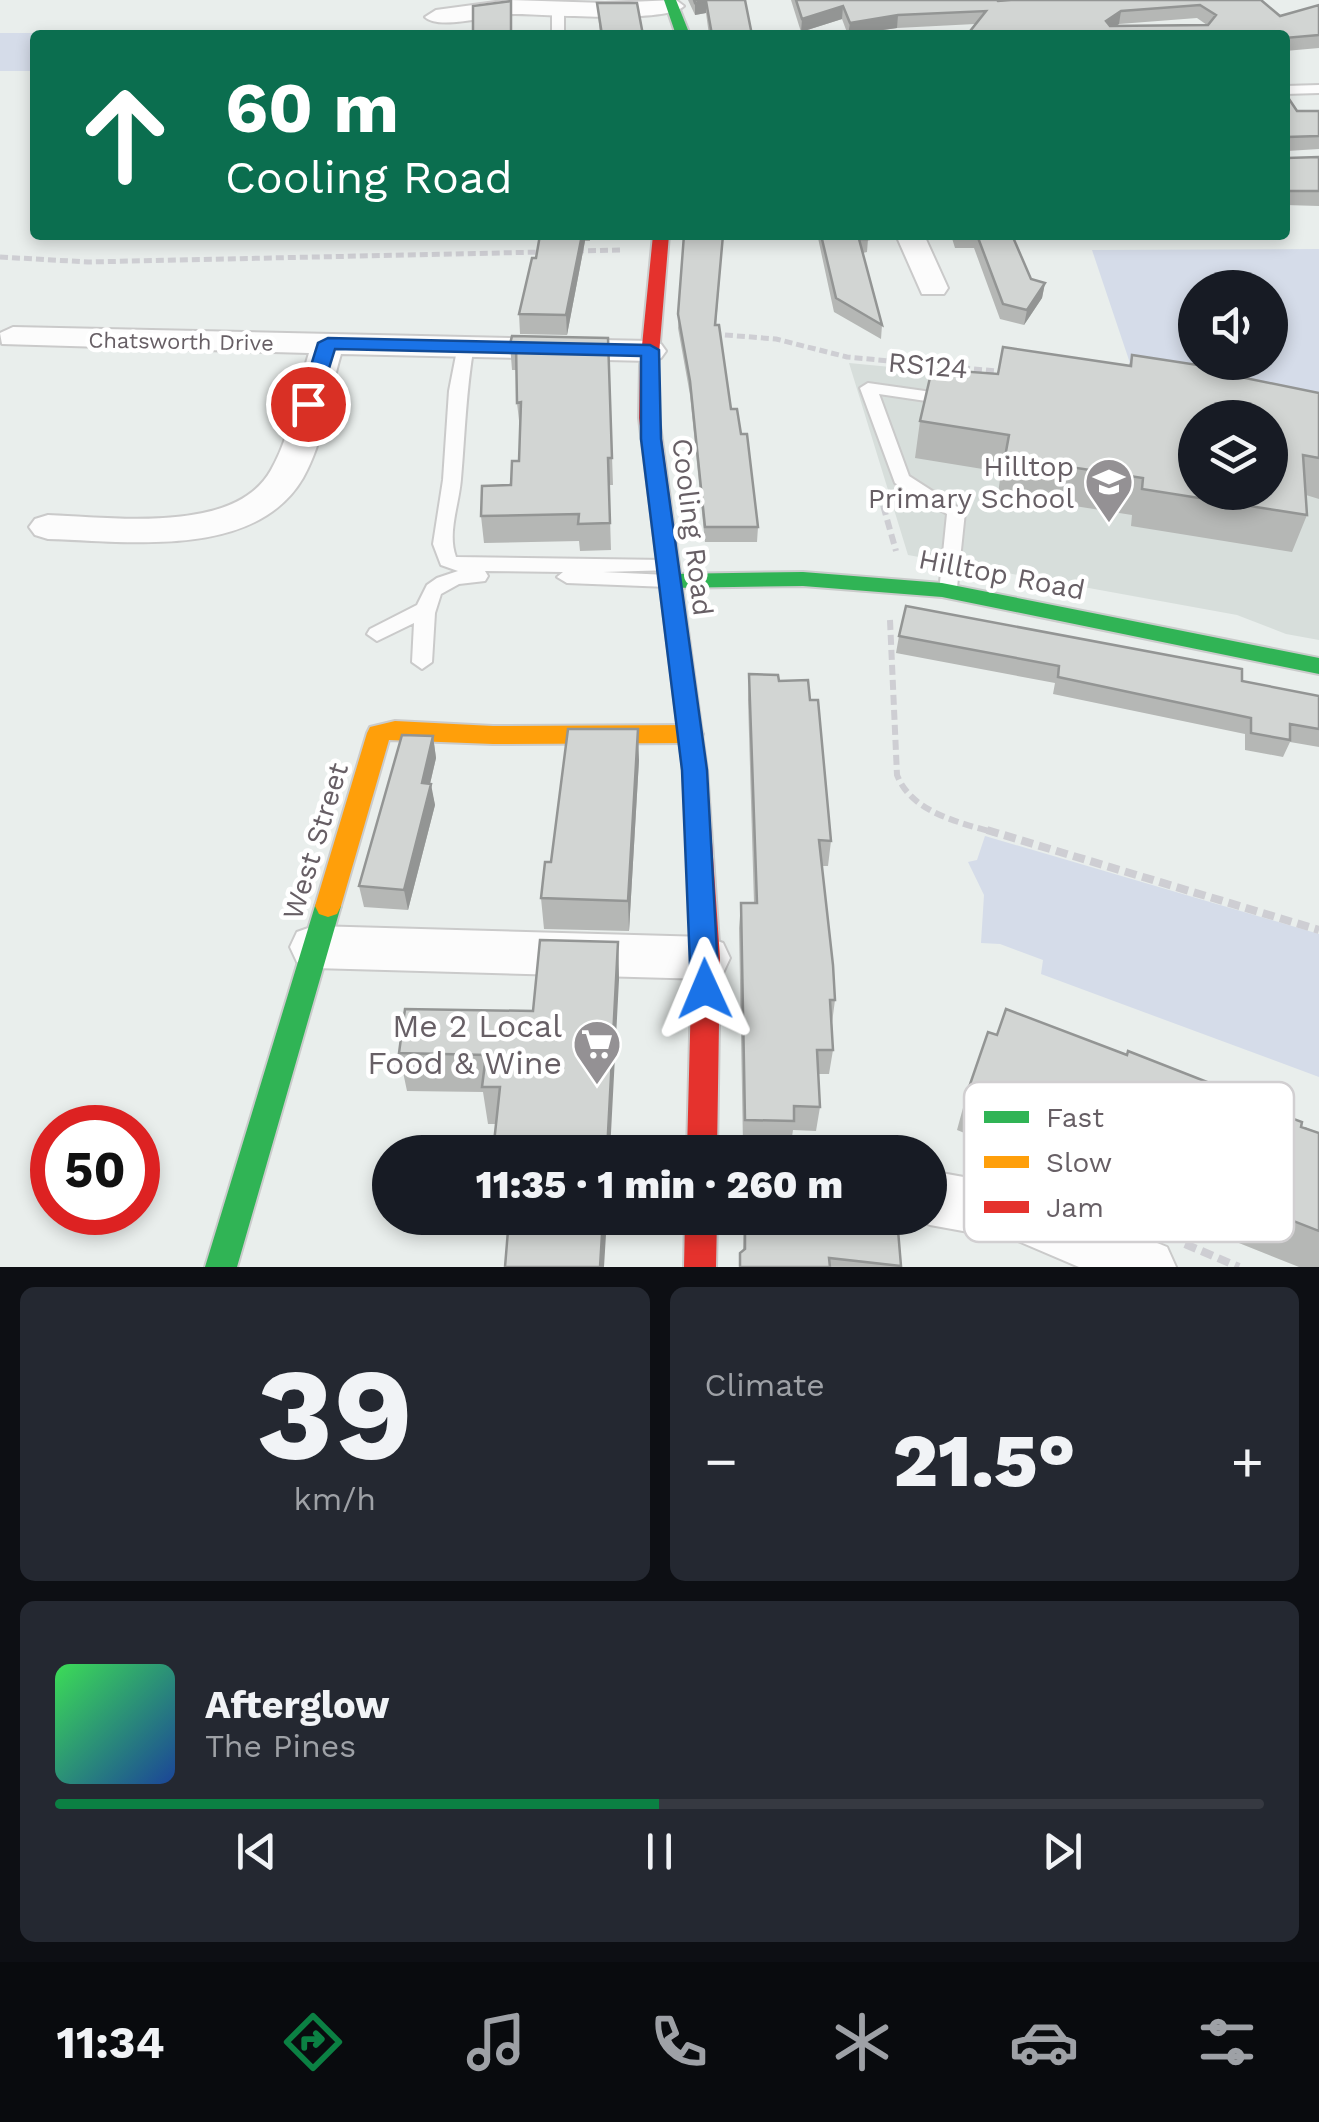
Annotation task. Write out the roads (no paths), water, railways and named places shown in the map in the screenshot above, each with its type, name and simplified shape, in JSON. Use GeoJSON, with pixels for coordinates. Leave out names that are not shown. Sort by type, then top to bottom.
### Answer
{"type":"FeatureCollection","features":[{"type":"Feature","properties":{"kind":"street"},"geometry":{"type":"LineString","coordinates":[[436,17],[543,5],[604,10],[671,3],[681,30]]}},
{"type":"Feature","properties":{"kind":"street"},"geometry":{"type":"LineString","coordinates":[[912,240],[933,288]]}},
{"type":"Feature","properties":{"kind":"street","name":"Cooling Road"},"geometry":{"type":"LineString","coordinates":[[659,242],[650,345],[649,418],[691,734],[706,958],[702,1135]]}},
{"type":"Feature","properties":{"kind":"street","name":"Chatsworth Drive"},"geometry":{"type":"LineString","coordinates":[[13,338],[650,345]]}},
{"type":"Feature","properties":{"kind":"street"},"geometry":{"type":"LineString","coordinates":[[48,527],[192,527],[233,517],[266,499],[290,466],[328,343]]}},
{"type":"Feature","properties":{"kind":"street","name":"Hilltop Road"},"geometry":{"type":"LineString","coordinates":[[669,574],[888,584],[949,592],[1319,666]]}},
{"type":"Feature","properties":{"kind":"street","name":"West Street"},"geometry":{"type":"LineString","coordinates":[[221,1267],[382,731],[691,734]]}},
{"type":"Feature","properties":{"kind":"street"},"geometry":{"type":"LineString","coordinates":[[314,947],[706,958]]}},
{"type":"Feature","properties":{"kind":"street"},"geometry":{"type":"LineString","coordinates":[[700,1267],[701,1235]]}},
{"type":"Feature","properties":{"kind":"street"},"geometry":{"type":"LineString","coordinates":[[1087,1242],[1147,1267]]}},
{"type":"Feature","properties":{"kind":"lane"},"geometry":{"type":"LineString","coordinates":[[543,5],[556,30]]}},
{"type":"Feature","properties":{"kind":"lane"},"geometry":{"type":"LineString","coordinates":[[1290,90],[1319,89]]}},
{"type":"Feature","properties":{"kind":"lane"},"geometry":{"type":"LineString","coordinates":[[466,345],[456,390],[452,480],[442,544],[448,560],[459,565],[669,574]]}},
{"type":"Feature","properties":{"kind":"lane"},"geometry":{"type":"LineString","coordinates":[[949,592],[956,512],[901,479],[868,388],[968,402]]}},
{"type":"Feature","properties":{"kind":"lane"},"geometry":{"type":"LineString","coordinates":[[422,662],[426,598],[436,585],[464,576],[669,574]]}},
{"type":"Feature","properties":{"kind":"lane"},"geometry":{"type":"LineString","coordinates":[[377,634],[425,609]]}},
{"type":"Feature","properties":{"kind":"place","name":"Hilltop Primary School"},"geometry":{"type":"Point","coordinates":[1109,524]}},
{"type":"Feature","properties":{"kind":"place","name":"Me 2 Local Food & Wine"},"geometry":{"type":"Point","coordinates":[597,1086]}}]}
